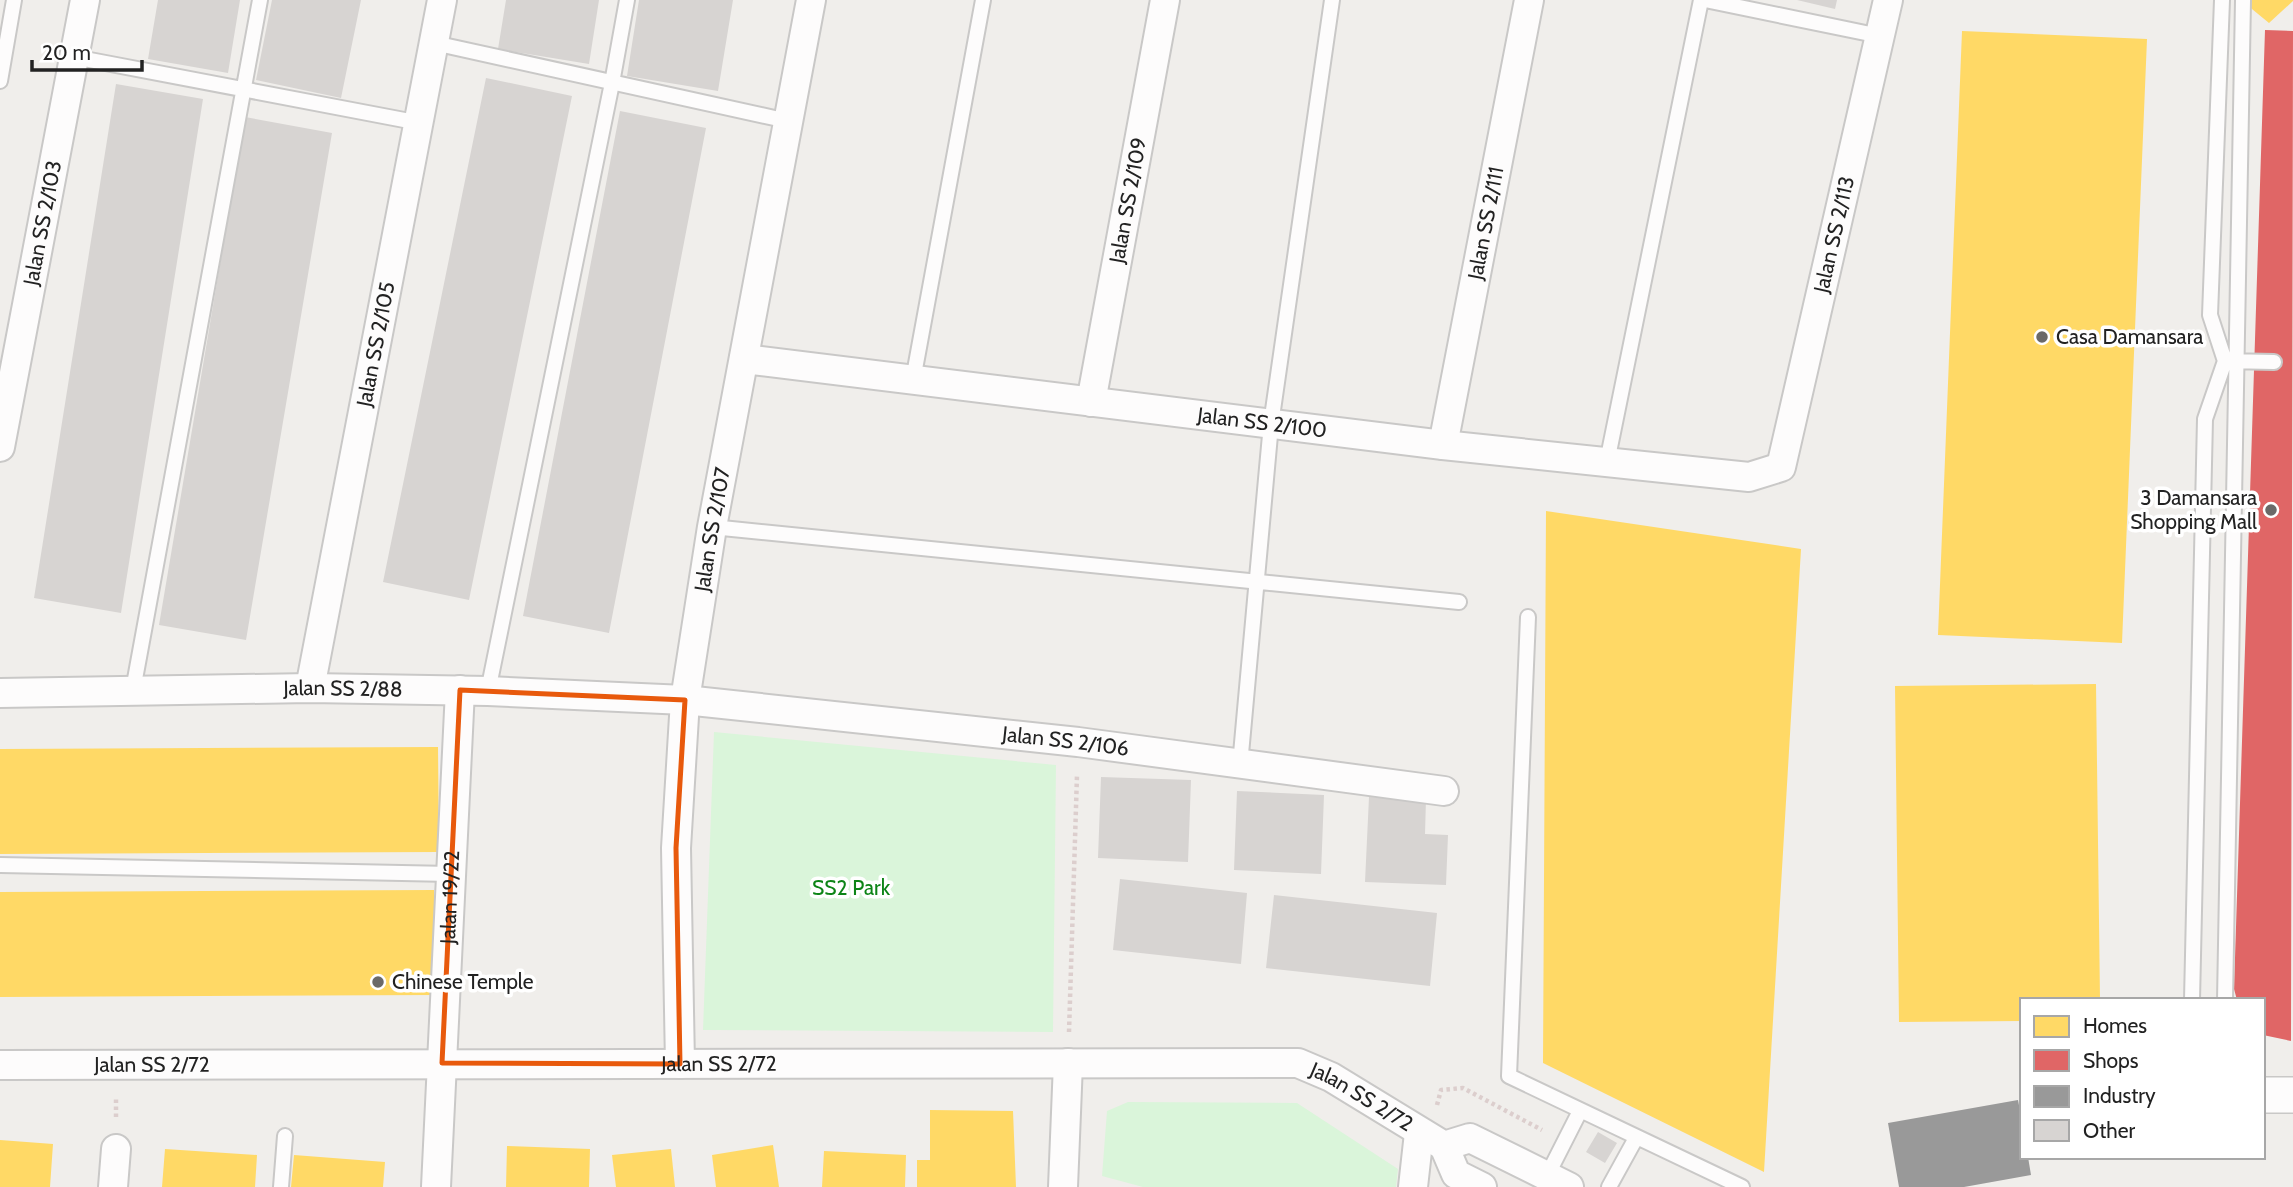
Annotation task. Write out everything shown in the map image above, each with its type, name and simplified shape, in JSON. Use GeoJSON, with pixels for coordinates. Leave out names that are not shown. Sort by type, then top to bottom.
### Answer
{"type":"FeatureCollection","features":[{"type":"Feature","properties":{"kind":"street","name":"Jalan SS 2/103"},"geometry":{"type":"LineString","coordinates":[[0,447],[9,350],[85,0]]}},
{"type":"Feature","properties":{"kind":"street","name":"Jalan SS 2/105"},"geometry":{"type":"LineString","coordinates":[[310,688],[442,0]]}},
{"type":"Feature","properties":{"kind":"street","name":"Jalan SS 2/107"},"geometry":{"type":"LineString","coordinates":[[680,1064],[676,848],[685,700],[712,527],[811,0]]}},
{"type":"Feature","properties":{"kind":"street","name":"Jalan SS 2/109"},"geometry":{"type":"LineString","coordinates":[[1091,402],[1165,0]]}},
{"type":"Feature","properties":{"kind":"street","name":"Jalan SS 2/111"},"geometry":{"type":"LineString","coordinates":[[1443,445],[1529,0]]}},
{"type":"Feature","properties":{"kind":"street","name":"Jalan SS 2/113"},"geometry":{"type":"LineString","coordinates":[[1781,467],[1888,0]]}},
{"type":"Feature","properties":{"kind":"street","name":"Jalan SS 2/100"},"geometry":{"type":"LineString","coordinates":[[744,359],[1443,445],[1749,477],[1781,467]]}},
{"type":"Feature","properties":{"kind":"street","name":"Jalan SS 2/88"},"geometry":{"type":"LineString","coordinates":[[0,693],[310,688],[460,690],[685,700]]}},
{"type":"Feature","properties":{"kind":"street","name":"Jalan 19/22"},"geometry":{"type":"LineString","coordinates":[[436,1187],[460,690]]}},
{"type":"Feature","properties":{"kind":"street","name":"Jalan SS 2/106"},"geometry":{"type":"LineString","coordinates":[[685,700],[1078,742],[1444,791]]}},
{"type":"Feature","properties":{"kind":"street"},"geometry":{"type":"LineString","coordinates":[[1063,1187],[1068,1063]]}},
{"type":"Feature","properties":{"kind":"street","name":"Jalan SS 2/72"},"geometry":{"type":"LineString","coordinates":[[0,1065],[1298,1063],[1331,1077],[1444,1146]]}},
{"type":"Feature","properties":{"kind":"street"},"geometry":{"type":"LineString","coordinates":[[2265,1095],[2293,1095]]}},
{"type":"Feature","properties":{"kind":"street"},"geometry":{"type":"LineString","coordinates":[[1413,1187],[1419,1133]]}},
{"type":"Feature","properties":{"kind":"street"},"geometry":{"type":"LineString","coordinates":[[1482,1187],[1456,1174],[1444,1146],[1470,1139],[1553,1183]]}},
{"type":"Feature","properties":{"kind":"street"},"geometry":{"type":"LineString","coordinates":[[113,1187],[116,1149]]}},
{"type":"Feature","properties":{"kind":"lane"},"geometry":{"type":"LineString","coordinates":[[0,81],[14,0]]}},
{"type":"Feature","properties":{"kind":"lane"},"geometry":{"type":"LineString","coordinates":[[133,690],[260,0]]}},
{"type":"Feature","properties":{"kind":"lane"},"geometry":{"type":"LineString","coordinates":[[488,691],[612,83],[626,0]]}},
{"type":"Feature","properties":{"kind":"lane"},"geometry":{"type":"LineString","coordinates":[[913,380],[983,0]]}},
{"type":"Feature","properties":{"kind":"lane"},"geometry":{"type":"LineString","coordinates":[[1240,765],[1271,424],[1332,0]]}},
{"type":"Feature","properties":{"kind":"lane"},"geometry":{"type":"LineString","coordinates":[[1607,462],[1703,0],[1880,36]]}},
{"type":"Feature","properties":{"kind":"lane"},"geometry":{"type":"LineString","coordinates":[[2192,998],[2204,419],[2224,361],[2210,315],[2222,0]]}},
{"type":"Feature","properties":{"kind":"lane"},"geometry":{"type":"LineString","coordinates":[[2225,998],[2243,0]]}},
{"type":"Feature","properties":{"kind":"lane"},"geometry":{"type":"LineString","coordinates":[[434,43],[788,121]]}},
{"type":"Feature","properties":{"kind":"lane"},"geometry":{"type":"LineString","coordinates":[[74,57],[419,123]]}},
{"type":"Feature","properties":{"kind":"lane"},"geometry":{"type":"LineString","coordinates":[[2224,361],[2274,362]]}},
{"type":"Feature","properties":{"kind":"lane"},"geometry":{"type":"LineString","coordinates":[[712,527],[1459,602]]}},
{"type":"Feature","properties":{"kind":"lane"},"geometry":{"type":"LineString","coordinates":[[1528,617],[1509,1076],[1742,1187]]}},
{"type":"Feature","properties":{"kind":"lane"},"geometry":{"type":"LineString","coordinates":[[0,865],[451,874]]}},
{"type":"Feature","properties":{"kind":"lane"},"geometry":{"type":"LineString","coordinates":[[1553,1183],[1580,1111]]}},
{"type":"Feature","properties":{"kind":"lane"},"geometry":{"type":"LineString","coordinates":[[281,1187],[285,1136]]}},
{"type":"Feature","properties":{"kind":"lane"},"geometry":{"type":"LineString","coordinates":[[1609,1187],[1636,1138]]}},
{"type":"Feature","properties":{"kind":"path"},"geometry":{"type":"LineString","coordinates":[[1068,1063],[1078,742]]}},
{"type":"Feature","properties":{"kind":"path"},"geometry":{"type":"LineString","coordinates":[[116,1063],[116,1149]]}},
{"type":"Feature","properties":{"kind":"highlighted area"},"geometry":{"type":"Polygon","coordinates":[[[460,690],[685,700],[676,848],[680,1064],[442,1063],[460,690]]]}},
{"type":"Feature","properties":{"kind":"green space","name":"SS2 Park"},"geometry":{"type":"Polygon","coordinates":[[[714,732],[1056,765],[1053,1032],[703,1030],[714,732]]]}},
{"type":"Feature","properties":{"kind":"green space"},"geometry":{"type":"Polygon","coordinates":[[[1128,1102],[1297,1103],[1398,1169],[1396,1187],[1143,1187],[1102,1176],[1107,1111],[1128,1102]]]}},
{"type":"Feature","properties":{"kind":"building: Homes"},"geometry":{"type":"Polygon","coordinates":[[[2241,0],[2293,0],[2293,1],[2269,23],[2241,0]]]}},
{"type":"Feature","properties":{"kind":"building: Homes","name":"Casa Damansara"},"geometry":{"type":"Polygon","coordinates":[[[1962,31],[2147,39],[2122,643],[1938,635],[1962,31]]]}},
{"type":"Feature","properties":{"kind":"building: Homes"},"geometry":{"type":"Polygon","coordinates":[[[1546,511],[1801,549],[1764,1172],[1543,1063],[1546,511]]]}},
{"type":"Feature","properties":{"kind":"building: Homes"},"geometry":{"type":"Polygon","coordinates":[[[2096,684],[2100,998],[2020,998],[2020,1021],[1899,1022],[1895,686],[2096,684]]]}},
{"type":"Feature","properties":{"kind":"building: Homes"},"geometry":{"type":"Polygon","coordinates":[[[438,747],[439,852],[0,854],[0,749],[438,747]]]}},
{"type":"Feature","properties":{"kind":"building: Homes"},"geometry":{"type":"Polygon","coordinates":[[[434,890],[435,995],[0,997],[0,892],[434,890]]]}},
{"type":"Feature","properties":{"kind":"building: Homes"},"geometry":{"type":"Polygon","coordinates":[[[930,1110],[1013,1111],[1016,1187],[917,1187],[917,1160],[930,1160],[930,1110]]]}},
{"type":"Feature","properties":{"kind":"building: Homes"},"geometry":{"type":"Polygon","coordinates":[[[0,1140],[53,1144],[50,1187],[0,1187],[0,1140]]]}},
{"type":"Feature","properties":{"kind":"building: Homes"},"geometry":{"type":"Polygon","coordinates":[[[773,1145],[779,1187],[716,1187],[712,1155],[773,1145]]]}},
{"type":"Feature","properties":{"kind":"building: Homes"},"geometry":{"type":"Polygon","coordinates":[[[507,1146],[590,1149],[589,1187],[506,1187],[507,1146]]]}},
{"type":"Feature","properties":{"kind":"building: Homes"},"geometry":{"type":"Polygon","coordinates":[[[165,1149],[257,1155],[255,1187],[162,1187],[165,1149]]]}},
{"type":"Feature","properties":{"kind":"building: Homes"},"geometry":{"type":"Polygon","coordinates":[[[671,1149],[675,1187],[616,1187],[612,1155],[671,1149]]]}},
{"type":"Feature","properties":{"kind":"building: Homes"},"geometry":{"type":"Polygon","coordinates":[[[824,1151],[906,1155],[905,1187],[822,1187],[824,1151]]]}},
{"type":"Feature","properties":{"kind":"building: Homes"},"geometry":{"type":"Polygon","coordinates":[[[294,1155],[385,1162],[383,1187],[291,1187],[294,1155]]]}},
{"type":"Feature","properties":{"kind":"building: Shops","name":"3 Damansara Shopping Mall"},"geometry":{"type":"Polygon","coordinates":[[[2265,30],[2293,31],[2291,1041],[2265,1035],[2265,998],[2236,998],[2234,989],[2265,30]]]}},
{"type":"Feature","properties":{"kind":"building: Industry"},"geometry":{"type":"Polygon","coordinates":[[[2018,1100],[2020,1159],[2028,1159],[2031,1175],[1964,1187],[1899,1187],[1888,1123],[2018,1100]]]}},
{"type":"Feature","properties":{"kind":"building: Other"},"geometry":{"type":"Polygon","coordinates":[[[158,0],[240,0],[228,73],[148,59],[158,0]]]}},
{"type":"Feature","properties":{"kind":"building: Other"},"geometry":{"type":"Polygon","coordinates":[[[272,0],[361,0],[341,98],[256,80],[272,0]]]}},
{"type":"Feature","properties":{"kind":"building: Other"},"geometry":{"type":"Polygon","coordinates":[[[506,0],[599,0],[589,64],[498,49],[506,0]]]}},
{"type":"Feature","properties":{"kind":"building: Other"},"geometry":{"type":"Polygon","coordinates":[[[639,0],[733,0],[718,91],[627,76],[639,0]]]}},
{"type":"Feature","properties":{"kind":"building: Other"},"geometry":{"type":"Polygon","coordinates":[[[1797,0],[1837,0],[1835,9],[1797,0]]]}},
{"type":"Feature","properties":{"kind":"building: Other"},"geometry":{"type":"Polygon","coordinates":[[[486,78],[572,96],[469,600],[383,582],[486,78]]]}},
{"type":"Feature","properties":{"kind":"building: Other"},"geometry":{"type":"Polygon","coordinates":[[[116,84],[203,99],[121,613],[34,598],[116,84]]]}},
{"type":"Feature","properties":{"kind":"building: Other"},"geometry":{"type":"Polygon","coordinates":[[[620,111],[706,128],[609,633],[523,616],[620,111]]]}},
{"type":"Feature","properties":{"kind":"building: Other"},"geometry":{"type":"Polygon","coordinates":[[[245,117],[332,133],[246,640],[159,625],[245,117]]]}},
{"type":"Feature","properties":{"kind":"building: Other"},"geometry":{"type":"Polygon","coordinates":[[[1101,777],[1191,780],[1188,862],[1098,858],[1101,777]]]}},
{"type":"Feature","properties":{"kind":"building: Other"},"geometry":{"type":"Polygon","coordinates":[[[1237,791],[1324,795],[1321,874],[1234,870],[1237,791]]]}},
{"type":"Feature","properties":{"kind":"building: Other"},"geometry":{"type":"Polygon","coordinates":[[[1369,797],[1426,799],[1425,834],[1448,835],[1446,885],[1365,882],[1369,797]]]}},
{"type":"Feature","properties":{"kind":"building: Other"},"geometry":{"type":"Polygon","coordinates":[[[1120,879],[1247,893],[1241,964],[1113,950],[1120,879]]]}},
{"type":"Feature","properties":{"kind":"building: Other"},"geometry":{"type":"Polygon","coordinates":[[[1274,895],[1437,913],[1430,986],[1266,968],[1274,895]]]}},
{"type":"Feature","properties":{"kind":"building: Other"},"geometry":{"type":"Polygon","coordinates":[[[1598,1132],[1617,1143],[1605,1163],[1586,1152],[1598,1132]]]}},
{"type":"Feature","properties":{"kind":"place","name":"Casa Damansara"},"geometry":{"type":"Point","coordinates":[2042,337]}},
{"type":"Feature","properties":{"kind":"place","name":"3 Damansara Shopping Mall"},"geometry":{"type":"Point","coordinates":[2271,510]}},
{"type":"Feature","properties":{"kind":"place","name":"Chinese Temple"},"geometry":{"type":"Point","coordinates":[378,982]}}]}
